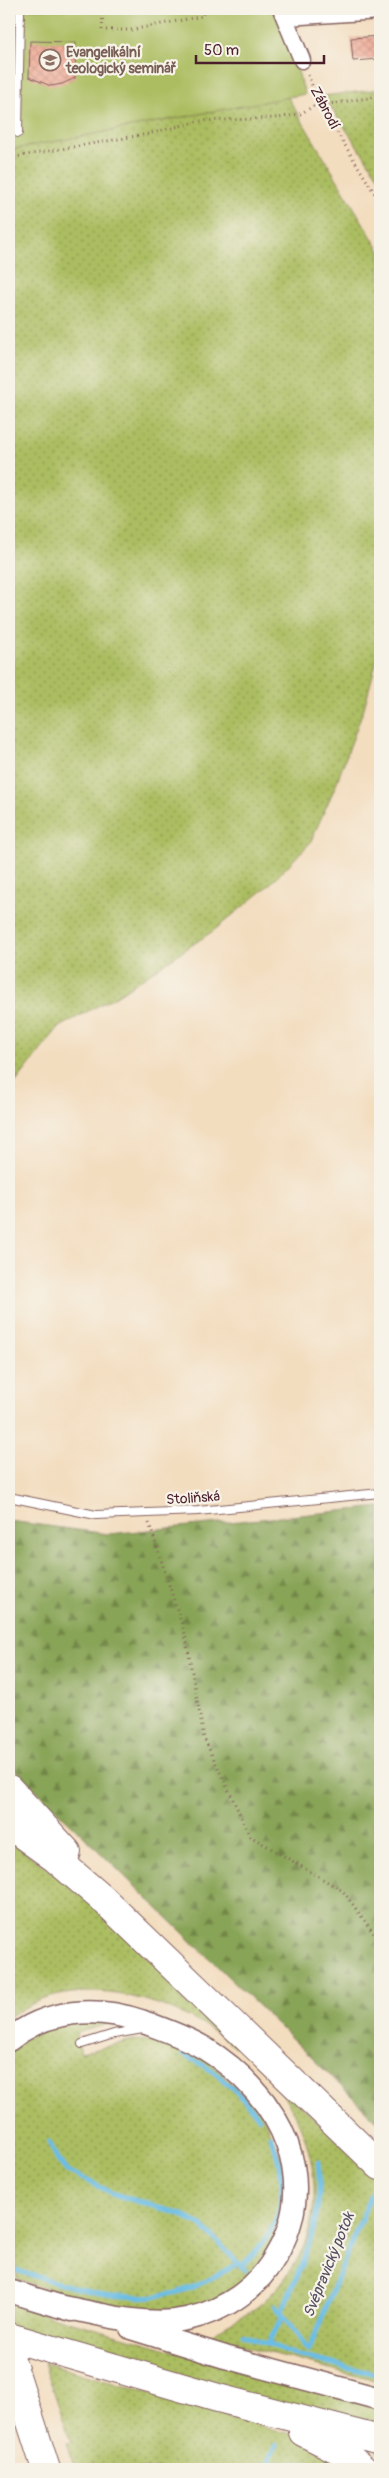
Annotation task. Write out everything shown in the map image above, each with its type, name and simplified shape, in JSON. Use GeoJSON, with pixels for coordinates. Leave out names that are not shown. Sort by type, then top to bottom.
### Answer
{"type":"FeatureCollection","features":[{"type":"Feature","properties":{"kind":"highway"},"geometry":{"type":"LineString","coordinates":[[9,1789],[160,1952]]}},
{"type":"Feature","properties":{"kind":"highway"},"geometry":{"type":"LineString","coordinates":[[9,1825],[73,1872],[160,1952],[380,2166]]}},
{"type":"Feature","properties":{"kind":"highway"},"geometry":{"type":"LineString","coordinates":[[9,2337],[218,2398],[380,2440]]}},
{"type":"Feature","properties":{"kind":"highway"},"geometry":{"type":"LineString","coordinates":[[9,2354],[46,2469]]}},
{"type":"Feature","properties":{"kind":"highway"},"geometry":{"type":"LineString","coordinates":[[218,2398],[326,2443],[363,2469]]}},
{"type":"Feature","properties":{"kind":"main road"},"geometry":{"type":"LineString","coordinates":[[9,2040],[19,2032],[44,2020],[74,2013],[109,2013],[158,2027],[188,2039],[218,2057],[245,2080],[268,2107],[284,2136],[294,2164],[296,2190],[288,2228],[275,2257],[256,2282],[232,2302],[205,2314],[158,2321],[137,2320],[58,2306]]}},
{"type":"Feature","properties":{"kind":"main road"},"geometry":{"type":"LineString","coordinates":[[9,2291],[225,2357],[380,2398]]}},
{"type":"Feature","properties":{"kind":"street"},"geometry":{"type":"LineString","coordinates":[[302,60],[283,13],[380,11]]}},
{"type":"Feature","properties":{"kind":"lane"},"geometry":{"type":"LineString","coordinates":[[18,133],[20,9]]}},
{"type":"Feature","properties":{"kind":"lane","name":"Stoliňská"},"geometry":{"type":"LineString","coordinates":[[9,1497],[96,1515],[198,1511],[380,1493]]}},
{"type":"Feature","properties":{"kind":"lane"},"geometry":{"type":"LineString","coordinates":[[82,2044],[114,2034],[158,2027]]}},
{"type":"Feature","properties":{"kind":"path"},"geometry":{"type":"LineString","coordinates":[[102,9],[102,30],[131,30],[203,16],[204,9]]}},
{"type":"Feature","properties":{"kind":"path","name":"Zábrodí"},"geometry":{"type":"LineString","coordinates":[[302,60],[319,103],[380,202]]}},
{"type":"Feature","properties":{"kind":"path"},"geometry":{"type":"LineString","coordinates":[[9,158],[148,134],[200,121],[278,118],[300,114],[319,103],[329,104],[380,96]]}},
{"type":"Feature","properties":{"kind":"path"},"geometry":{"type":"LineString","coordinates":[[146,1513],[186,1634],[204,1738],[250,1836],[343,1892],[380,1942]]}},
{"type":"Feature","properties":{"kind":"green space"},"geometry":{"type":"Polygon","coordinates":[[[9,9],[274,9],[283,23],[305,94],[9,150],[9,9]]]}},
{"type":"Feature","properties":{"kind":"green space"},"geometry":{"type":"Polygon","coordinates":[[[380,89],[380,179],[323,96],[380,89]]]}},
{"type":"Feature","properties":{"kind":"green space"},"geometry":{"type":"Polygon","coordinates":[[[287,96],[380,251],[380,648],[364,708],[335,787],[310,843],[267,887],[213,931],[116,996],[59,1027],[9,1091],[9,150],[287,96]]]}},
{"type":"Feature","properties":{"kind":"green space"},"geometry":{"type":"Polygon","coordinates":[[[380,1507],[380,2124],[9,1764],[9,1521],[109,1534],[380,1507]]]}},
{"type":"Feature","properties":{"kind":"green space"},"geometry":{"type":"Polygon","coordinates":[[[9,1840],[78,1892],[238,2044],[235,2047],[211,2030],[184,2015],[155,2003],[125,1995],[94,1992],[64,1994],[35,2003],[9,2018],[9,1840]]]}},
{"type":"Feature","properties":{"kind":"green space"},"geometry":{"type":"Polygon","coordinates":[[[118,2021],[76,2033],[81,2053],[133,2040],[175,2042],[205,2057],[261,2112],[286,2168],[281,2227],[248,2279],[209,2303],[165,2312],[113,2307],[18,2280],[9,2252],[9,2053],[23,2040],[61,2022],[118,2021]]]}},
{"type":"Feature","properties":{"kind":"green space"},"geometry":{"type":"Polygon","coordinates":[[[286,2091],[380,2182],[380,2382],[209,2337],[257,2307],[284,2280],[299,2256],[309,2230],[314,2204],[313,2176],[308,2149],[298,2122],[284,2096],[286,2091]]]}},
{"type":"Feature","properties":{"kind":"green space"},"geometry":{"type":"Polygon","coordinates":[[[9,2304],[316,2391],[380,2406],[380,2431],[9,2329],[9,2304]]]}},
{"type":"Feature","properties":{"kind":"green space"},"geometry":{"type":"Polygon","coordinates":[[[44,2363],[294,2435],[351,2469],[75,2469],[67,2443],[71,2442],[44,2363]]]}},
{"type":"Feature","properties":{"kind":"building"},"geometry":{"type":"Polygon","coordinates":[[[380,36],[380,59],[353,61],[351,38],[380,36]]]}},
{"type":"Feature","properties":{"kind":"building"},"geometry":{"type":"Polygon","coordinates":[[[30,41],[76,42],[75,78],[62,84],[51,86],[29,77],[30,41]]]}},
{"type":"Feature","properties":{"kind":"waterway"},"geometry":{"type":"LineString","coordinates":[[182,2054],[205,2066],[225,2081],[243,2098],[259,2118]]}},
{"type":"Feature","properties":{"kind":"waterway"},"geometry":{"type":"LineString","coordinates":[[241,2266],[267,2237],[275,2222],[280,2206],[282,2190],[281,2172],[270,2135]]}},
{"type":"Feature","properties":{"kind":"waterway"},"geometry":{"type":"LineString","coordinates":[[49,2142],[58,2160],[68,2171],[114,2194],[180,2214],[202,2226],[245,2270]]}},
{"type":"Feature","properties":{"kind":"waterway"},"geometry":{"type":"LineString","coordinates":[[281,2313],[304,2258],[315,2222],[318,2203],[318,2162]]}},
{"type":"Feature","properties":{"kind":"waterway","name":"Svépravický potok"},"geometry":{"type":"LineString","coordinates":[[309,2350],[373,2189]]}},
{"type":"Feature","properties":{"kind":"waterway"},"geometry":{"type":"LineString","coordinates":[[369,2199],[380,2208]]}},
{"type":"Feature","properties":{"kind":"waterway"},"geometry":{"type":"LineString","coordinates":[[9,2268],[95,2292],[141,2297],[163,2295],[191,2288],[238,2263]]}},
{"type":"Feature","properties":{"kind":"waterway"},"geometry":{"type":"LineString","coordinates":[[275,2305],[309,2350]]}},
{"type":"Feature","properties":{"kind":"waterway","name":"Svépravický potok"},"geometry":{"type":"LineString","coordinates":[[283,2316],[268,2344],[299,2356],[380,2375]]}},
{"type":"Feature","properties":{"kind":"waterway"},"geometry":{"type":"LineString","coordinates":[[243,2335],[268,2344]]}},
{"type":"Feature","properties":{"kind":"waterway","name":"Svépravický potok"},"geometry":{"type":"LineString","coordinates":[[266,2469],[276,2445]]}},
{"type":"Feature","properties":{"kind":"waterway"},"geometry":{"type":"LineString","coordinates":[[269,2463],[308,2464],[328,2469]]}},
{"type":"Feature","properties":{"kind":"place","name":"Evangelikální teologický seminář"},"geometry":{"type":"Point","coordinates":[50,60]}}]}
